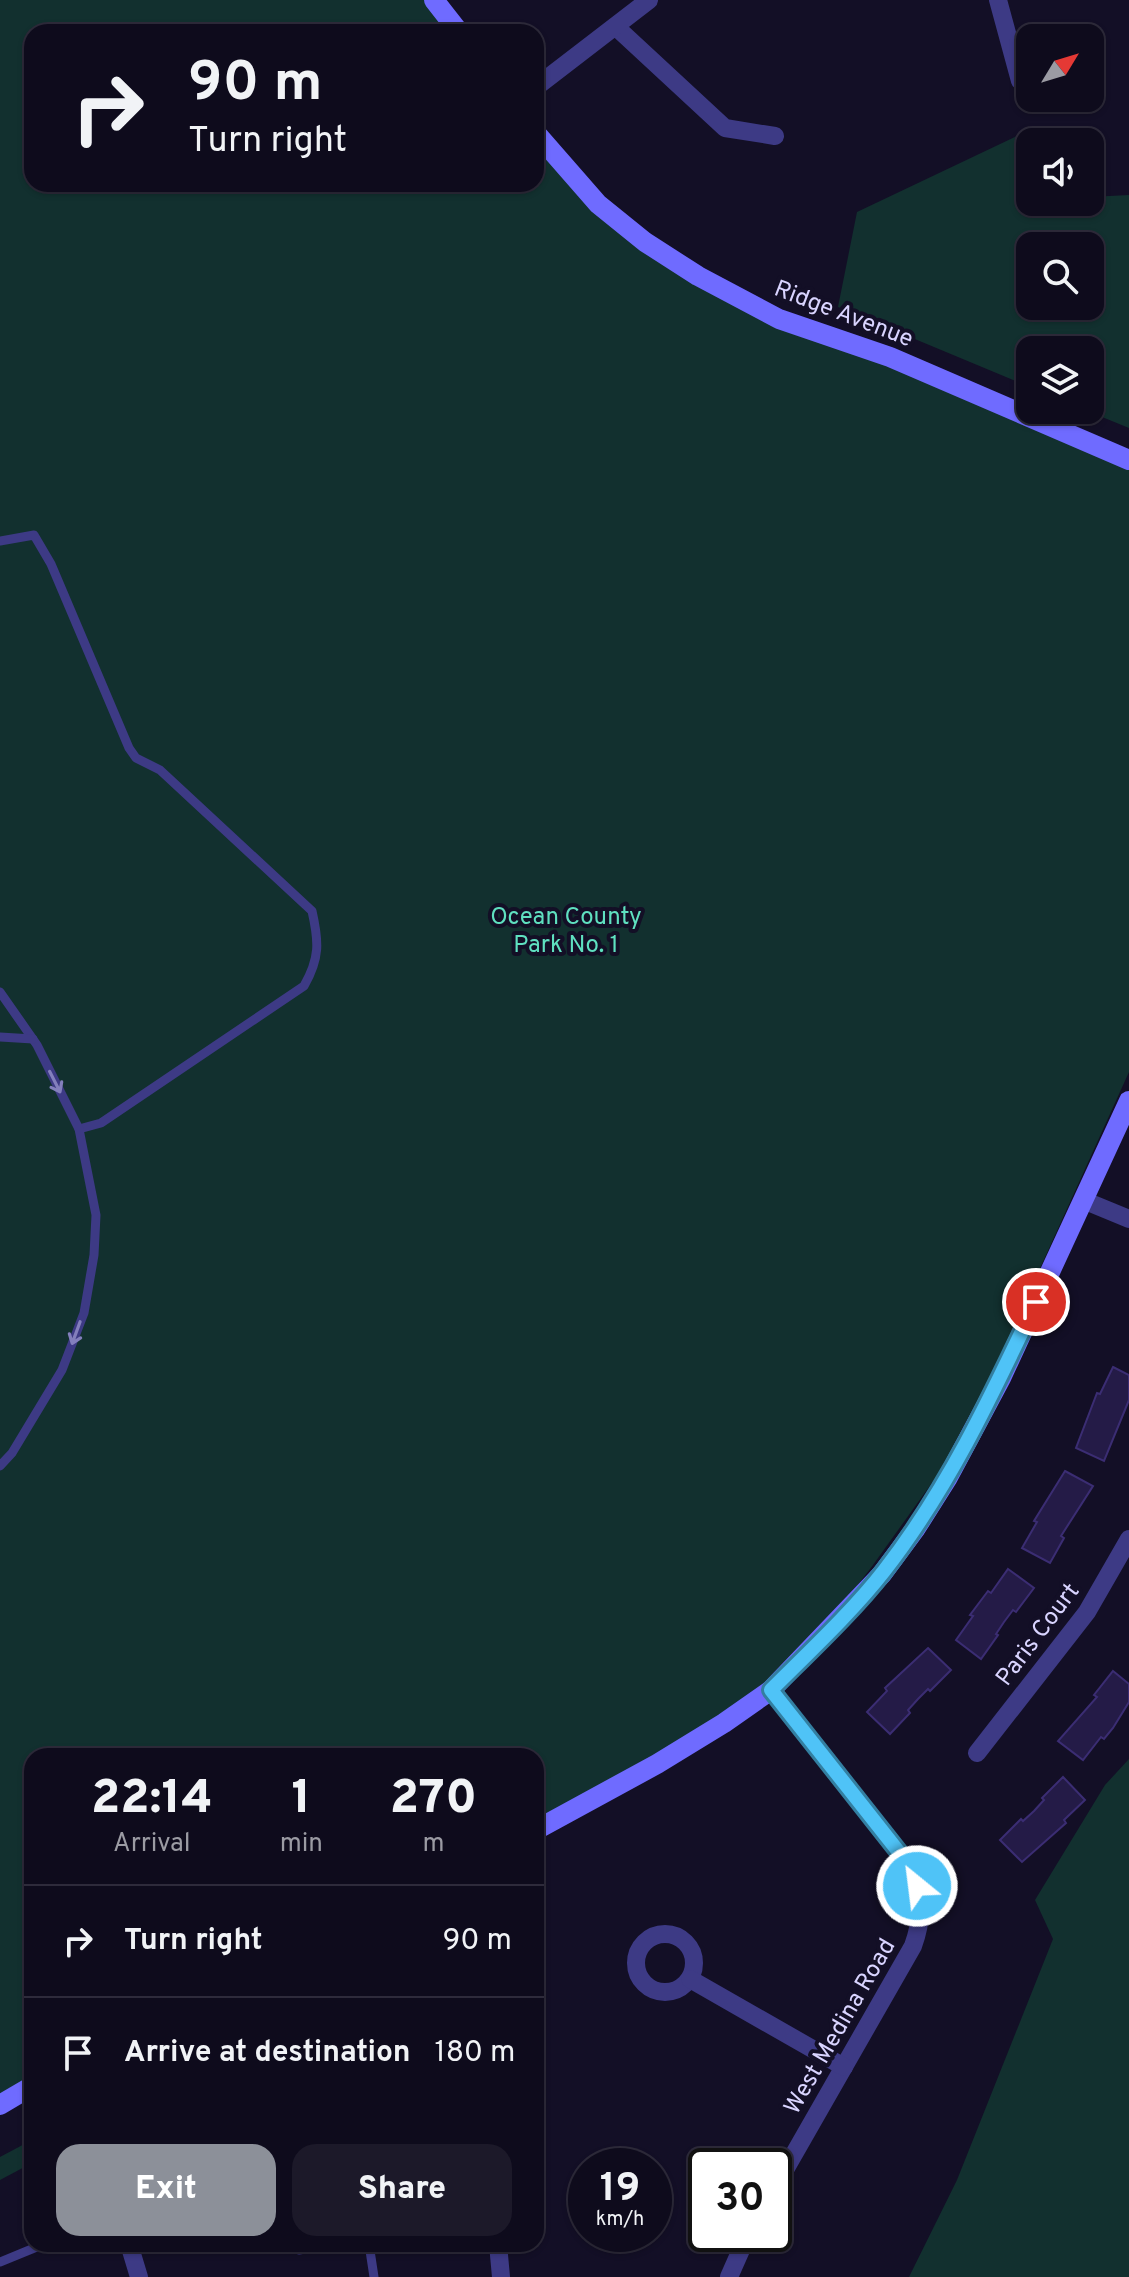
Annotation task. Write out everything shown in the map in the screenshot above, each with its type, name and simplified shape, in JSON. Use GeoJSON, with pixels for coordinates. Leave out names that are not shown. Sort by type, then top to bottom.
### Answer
{"type":"FeatureCollection","features":[{"type":"Feature","properties":{"kind":"main road"},"geometry":{"type":"LineString","coordinates":[[434,0],[453,24]]}},
{"type":"Feature","properties":{"kind":"main road","name":"Ridge Avenue"},"geometry":{"type":"LineString","coordinates":[[544,142],[598,204],[645,242],[698,276],[779,319],[890,357],[1129,460]]}},
{"type":"Feature","properties":{"kind":"main road"},"geometry":{"type":"LineString","coordinates":[[544,1826],[657,1764],[771,1690],[882,1574],[947,1479],[1001,1378],[1129,1101]]}},
{"type":"Feature","properties":{"kind":"main road"},"geometry":{"type":"LineString","coordinates":[[0,2105],[24,2091]]}},
{"type":"Feature","properties":{"kind":"street"},"geometry":{"type":"LineString","coordinates":[[544,81],[649,0]]}},
{"type":"Feature","properties":{"kind":"street"},"geometry":{"type":"LineString","coordinates":[[998,0],[1016,66]]}},
{"type":"Feature","properties":{"kind":"street"},"geometry":{"type":"LineString","coordinates":[[616,27],[725,128],[775,136]]}},
{"type":"Feature","properties":{"kind":"street"},"geometry":{"type":"LineString","coordinates":[[1083,1200],[1129,1219]]}},
{"type":"Feature","properties":{"kind":"street","name":"Paris Court"},"geometry":{"type":"LineString","coordinates":[[977,1753],[1087,1612],[1129,1539]]}},
{"type":"Feature","properties":{"kind":"street","name":"West Medina Road"},"geometry":{"type":"LineString","coordinates":[[771,1690],[913,1870],[921,1902],[921,1924],[913,1946],[792,2158]]}},
{"type":"Feature","properties":{"kind":"street"},"geometry":{"type":"LineString","coordinates":[[690,1979],[844,2067]]}},
{"type":"Feature","properties":{"kind":"street"},"geometry":{"type":"LineString","coordinates":[[131,2252],[139,2277]]}},
{"type":"Feature","properties":{"kind":"street"},"geometry":{"type":"LineString","coordinates":[[499,2252],[501,2277]]}},
{"type":"Feature","properties":{"kind":"street"},"geometry":{"type":"LineString","coordinates":[[729,2277],[740,2252]]}},
{"type":"Feature","properties":{"kind":"lane"},"geometry":{"type":"LineString","coordinates":[[0,541],[34,535],[51,564],[136,758],[160,770],[312,911],[319,939],[313,970],[304,986],[101,1123],[79,1129]]}},
{"type":"Feature","properties":{"kind":"lane"},"geometry":{"type":"LineString","coordinates":[[0,992],[33,1039],[79,1129],[96,1215],[94,1255],[84,1313],[62,1370],[12,1453],[0,1466]]}},
{"type":"Feature","properties":{"kind":"lane"},"geometry":{"type":"LineString","coordinates":[[0,1037],[33,1039]]}},
{"type":"Feature","properties":{"kind":"lane"},"geometry":{"type":"LineString","coordinates":[[0,2262],[24,2252]]}},
{"type":"Feature","properties":{"kind":"lane"},"geometry":{"type":"LineString","coordinates":[[370,2252],[374,2277]]}},
{"type":"Feature","properties":{"kind":"green space","name":"Ocean County Park No. 1"},"geometry":{"type":"Polygon","coordinates":[[[0,0],[434,0],[453,24],[24,24],[24,192],[544,192],[544,143],[698,276],[1016,418],[1016,424],[1029,424],[1129,469],[1129,1072],[993,1372],[939,1473],[800,1661],[771,1690],[544,1825],[544,1748],[24,1748],[24,2091],[0,2105],[0,0]]]}},
{"type":"Feature","properties":{"kind":"green space"},"geometry":{"type":"Polygon","coordinates":[[[1016,136],[1016,216],[1104,216],[1104,196],[1129,195],[1129,428],[1104,418],[1104,336],[1016,336],[1016,381],[838,307],[857,212],[1016,136]]]}},
{"type":"Feature","properties":{"kind":"green space"},"geometry":{"type":"Polygon","coordinates":[[[1129,1759],[1129,2277],[909,2277],[957,2180],[1053,1939],[1035,1900],[1105,1785],[1129,1759]]]}},
{"type":"Feature","properties":{"kind":"green space"},"geometry":{"type":"Polygon","coordinates":[[[24,2144],[24,2167],[0,2180],[0,2157],[24,2144]]]}},
{"type":"Feature","properties":{"kind":"building"},"geometry":{"type":"Polygon","coordinates":[[[1113,1367],[1129,1375],[1129,1400],[1104,1461],[1076,1448],[1097,1393],[1100,1394],[1113,1367]]]}},
{"type":"Feature","properties":{"kind":"building"},"geometry":{"type":"Polygon","coordinates":[[[1065,1471],[1093,1486],[1061,1536],[1064,1538],[1050,1563],[1022,1548],[1037,1522],[1034,1521],[1065,1471]]]}},
{"type":"Feature","properties":{"kind":"building"},"geometry":{"type":"Polygon","coordinates":[[[1008,1569],[1034,1588],[1004,1622],[981,1659],[956,1640],[973,1616],[970,1615],[1008,1569]]]}},
{"type":"Feature","properties":{"kind":"building"},"geometry":{"type":"Polygon","coordinates":[[[928,1648],[951,1670],[918,1699],[908,1710],[910,1713],[890,1734],[867,1712],[887,1691],[885,1688],[928,1648]]]}},
{"type":"Feature","properties":{"kind":"building"},"geometry":{"type":"Polygon","coordinates":[[[1113,1671],[1129,1684],[1129,1702],[1113,1728],[1104,1739],[1101,1737],[1083,1760],[1058,1741],[1097,1697],[1094,1695],[1113,1671]]]}},
{"type":"Feature","properties":{"kind":"building"},"geometry":{"type":"Polygon","coordinates":[[[1063,1777],[1085,1800],[1064,1820],[1066,1823],[1022,1862],[1000,1840],[1034,1811],[1063,1777]]]}},
{"type":"Feature","properties":{"kind":"route"},"geometry":{"type":"LineString","coordinates":[[917,1886],[913,1870],[771,1690],[882,1574],[916,1528],[947,1479],[1001,1378],[1036,1302]]}}]}
